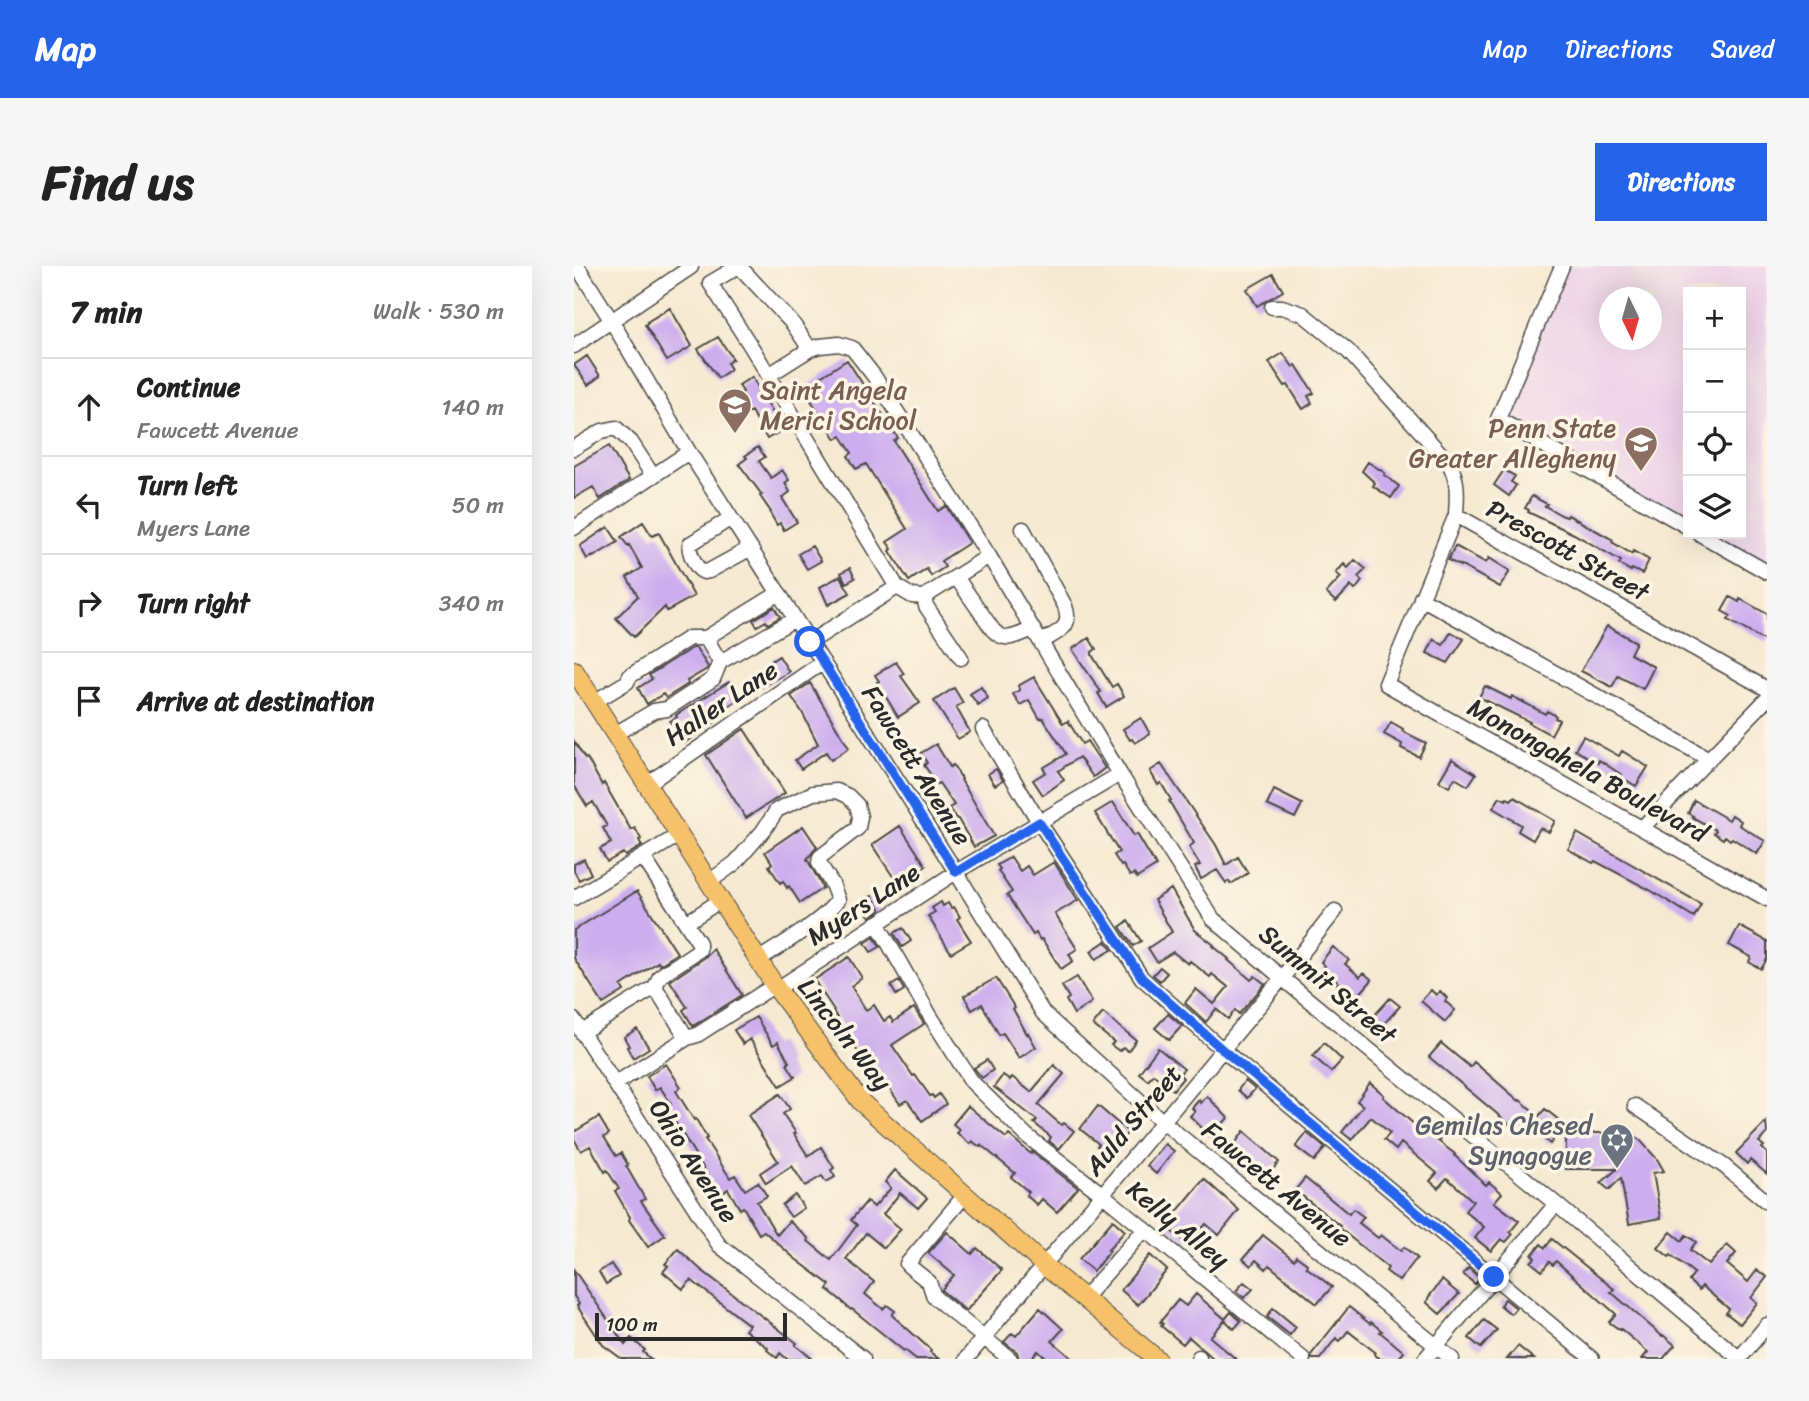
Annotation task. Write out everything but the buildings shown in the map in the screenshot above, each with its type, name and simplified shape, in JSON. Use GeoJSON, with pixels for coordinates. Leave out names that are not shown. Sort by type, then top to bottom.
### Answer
{"type":"FeatureCollection","features":[{"type":"Feature","properties":{"kind":"main road","name":"Lincoln Way"},"geometry":{"type":"LineString","coordinates":[[574,670],[758,960],[860,1102],[1045,1266],[1157,1359]]}},
{"type":"Feature","properties":{"kind":"street","name":"Fawcett Avenue"},"geometry":{"type":"LineString","coordinates":[[577,266],[689,452],[1043,1013],[1163,1122],[1452,1359]]}},
{"type":"Feature","properties":{"kind":"street"},"geometry":{"type":"LineString","coordinates":[[769,375],[810,349],[793,324],[739,266],[710,283],[898,587],[912,596],[924,597],[989,556]]}},
{"type":"Feature","properties":{"kind":"street"},"geometry":{"type":"LineString","coordinates":[[1562,266],[1498,419],[1683,524]]}},
{"type":"Feature","properties":{"kind":"street"},"geometry":{"type":"LineString","coordinates":[[574,346],[691,267]]}},
{"type":"Feature","properties":{"kind":"street","name":"Prescott Street"},"geometry":{"type":"LineString","coordinates":[[1272,307],[1282,307],[1303,314],[1348,351],[1449,463],[1457,486],[1456,515],[1767,689]]}},
{"type":"Feature","properties":{"kind":"street","name":"Summit Street"},"geometry":{"type":"LineString","coordinates":[[810,349],[839,344],[852,348],[874,376],[989,556],[1120,774],[1213,919],[1739,1359]]}},
{"type":"Feature","properties":{"kind":"street"},"geometry":{"type":"LineString","coordinates":[[574,447],[602,431],[616,428],[631,442],[653,476]]}},
{"type":"Feature","properties":{"kind":"street"},"geometry":{"type":"LineString","coordinates":[[575,526],[689,452]]}},
{"type":"Feature","properties":{"kind":"street"},"geometry":{"type":"LineString","coordinates":[[1456,515],[1421,598],[1709,759]]}},
{"type":"Feature","properties":{"kind":"street"},"geometry":{"type":"LineString","coordinates":[[731,518],[690,544],[690,553],[700,570],[709,571],[751,548]]}},
{"type":"Feature","properties":{"kind":"street"},"geometry":{"type":"LineString","coordinates":[[1023,529],[1068,615],[1064,628],[1041,642]]}},
{"type":"Feature","properties":{"kind":"street"},"geometry":{"type":"LineString","coordinates":[[1709,539],[1767,572]]}},
{"type":"Feature","properties":{"kind":"street"},"geometry":{"type":"LineString","coordinates":[[956,577],[999,637],[1007,639],[1033,629]]}},
{"type":"Feature","properties":{"kind":"street"},"geometry":{"type":"LineString","coordinates":[[810,642],[898,587]]}},
{"type":"Feature","properties":{"kind":"street"},"geometry":{"type":"LineString","coordinates":[[594,702],[689,638],[706,638],[779,593]]}},
{"type":"Feature","properties":{"kind":"street"},"geometry":{"type":"LineString","coordinates":[[924,597],[926,606],[961,658]]}},
{"type":"Feature","properties":{"kind":"street","name":"Monongahela Boulevard"},"geometry":{"type":"LineString","coordinates":[[1421,598],[1386,684],[1767,899]]}},
{"type":"Feature","properties":{"kind":"street"},"geometry":{"type":"LineString","coordinates":[[615,734],[654,711],[667,709],[713,679],[720,662],[795,619]]}},
{"type":"Feature","properties":{"kind":"street"},"geometry":{"type":"LineString","coordinates":[[706,638],[720,662]]}},
{"type":"Feature","properties":{"kind":"street","name":"Haller Lane"},"geometry":{"type":"LineString","coordinates":[[647,783],[823,662]]}},
{"type":"Feature","properties":{"kind":"street"},"geometry":{"type":"LineString","coordinates":[[1642,828],[1767,699]]}},
{"type":"Feature","properties":{"kind":"street"},"geometry":{"type":"LineString","coordinates":[[983,729],[1039,822],[1142,978],[1223,1050],[1592,1359]]}},
{"type":"Feature","properties":{"kind":"street","name":"Myers Lane"},"geometry":{"type":"LineString","coordinates":[[615,1084],[687,1038],[697,1035],[776,987],[956,872],[1120,774]]}},
{"type":"Feature","properties":{"kind":"street"},"geometry":{"type":"LineString","coordinates":[[709,882],[735,863],[778,810],[813,793],[836,791],[848,796],[857,805],[860,817],[858,828],[820,857],[819,863],[838,900],[811,924],[758,960]]}},
{"type":"Feature","properties":{"kind":"street"},"geometry":{"type":"LineString","coordinates":[[574,898],[680,835]]}},
{"type":"Feature","properties":{"kind":"street"},"geometry":{"type":"LineString","coordinates":[[578,1026],[655,987],[660,976],[699,950],[699,943],[643,857]]}},
{"type":"Feature","properties":{"kind":"street"},"geometry":{"type":"LineString","coordinates":[[686,923],[720,900]]}},
{"type":"Feature","properties":{"kind":"street","name":"Auld Street"},"geometry":{"type":"LineString","coordinates":[[966,1359],[1335,911]]}},
{"type":"Feature","properties":{"kind":"street","name":"Kelly Alley"},"geometry":{"type":"LineString","coordinates":[[877,923],[972,1082],[1027,1136],[1303,1359]]}},
{"type":"Feature","properties":{"kind":"street"},"geometry":{"type":"LineString","coordinates":[[655,987],[687,1038]]}},
{"type":"Feature","properties":{"kind":"street","name":"Ohio Avenue"},"geometry":{"type":"LineString","coordinates":[[578,1026],[719,1245],[863,1359]]}},
{"type":"Feature","properties":{"kind":"street"},"geometry":{"type":"LineString","coordinates":[[1635,1105],[1724,1166],[1767,1202]]}},
{"type":"Feature","properties":{"kind":"street"},"geometry":{"type":"LineString","coordinates":[[965,1195],[907,1264],[929,1282],[934,1297],[1010,1359]]}},
{"type":"Feature","properties":{"kind":"street"},"geometry":{"type":"LineString","coordinates":[[1424,1359],[1556,1204]]}},
{"type":"Feature","properties":{"kind":"street"},"geometry":{"type":"LineString","coordinates":[[1084,1298],[1145,1229]]}},
{"type":"Feature","properties":{"kind":"street"},"geometry":{"type":"LineString","coordinates":[[1739,1359],[1767,1325]]}},
{"type":"Feature","properties":{"kind":"shaded area","name":"Penn State Greater Allegheny"},"geometry":{"type":"Polygon","coordinates":[[[1562,266],[1767,266],[1767,572],[1709,539],[1746,539],[1746,287],[1683,287],[1683,524],[1498,419],[1562,266]]]}},
{"type":"Feature","properties":{"kind":"place","name":"Saint Angela Merici School"},"geometry":{"type":"Point","coordinates":[735,435]}},
{"type":"Feature","properties":{"kind":"place","name":"Penn State Greater Allegheny"},"geometry":{"type":"Point","coordinates":[1641,473]}},
{"type":"Feature","properties":{"kind":"place","name":"Gemilas Chesed Synagogue"},"geometry":{"type":"Point","coordinates":[1617,1170]}},
{"type":"Feature","properties":{"kind":"route"},"geometry":{"type":"LineString","coordinates":[[810,642],[956,872],[1039,822],[1142,978],[1223,1050],[1494,1277]]}}]}
